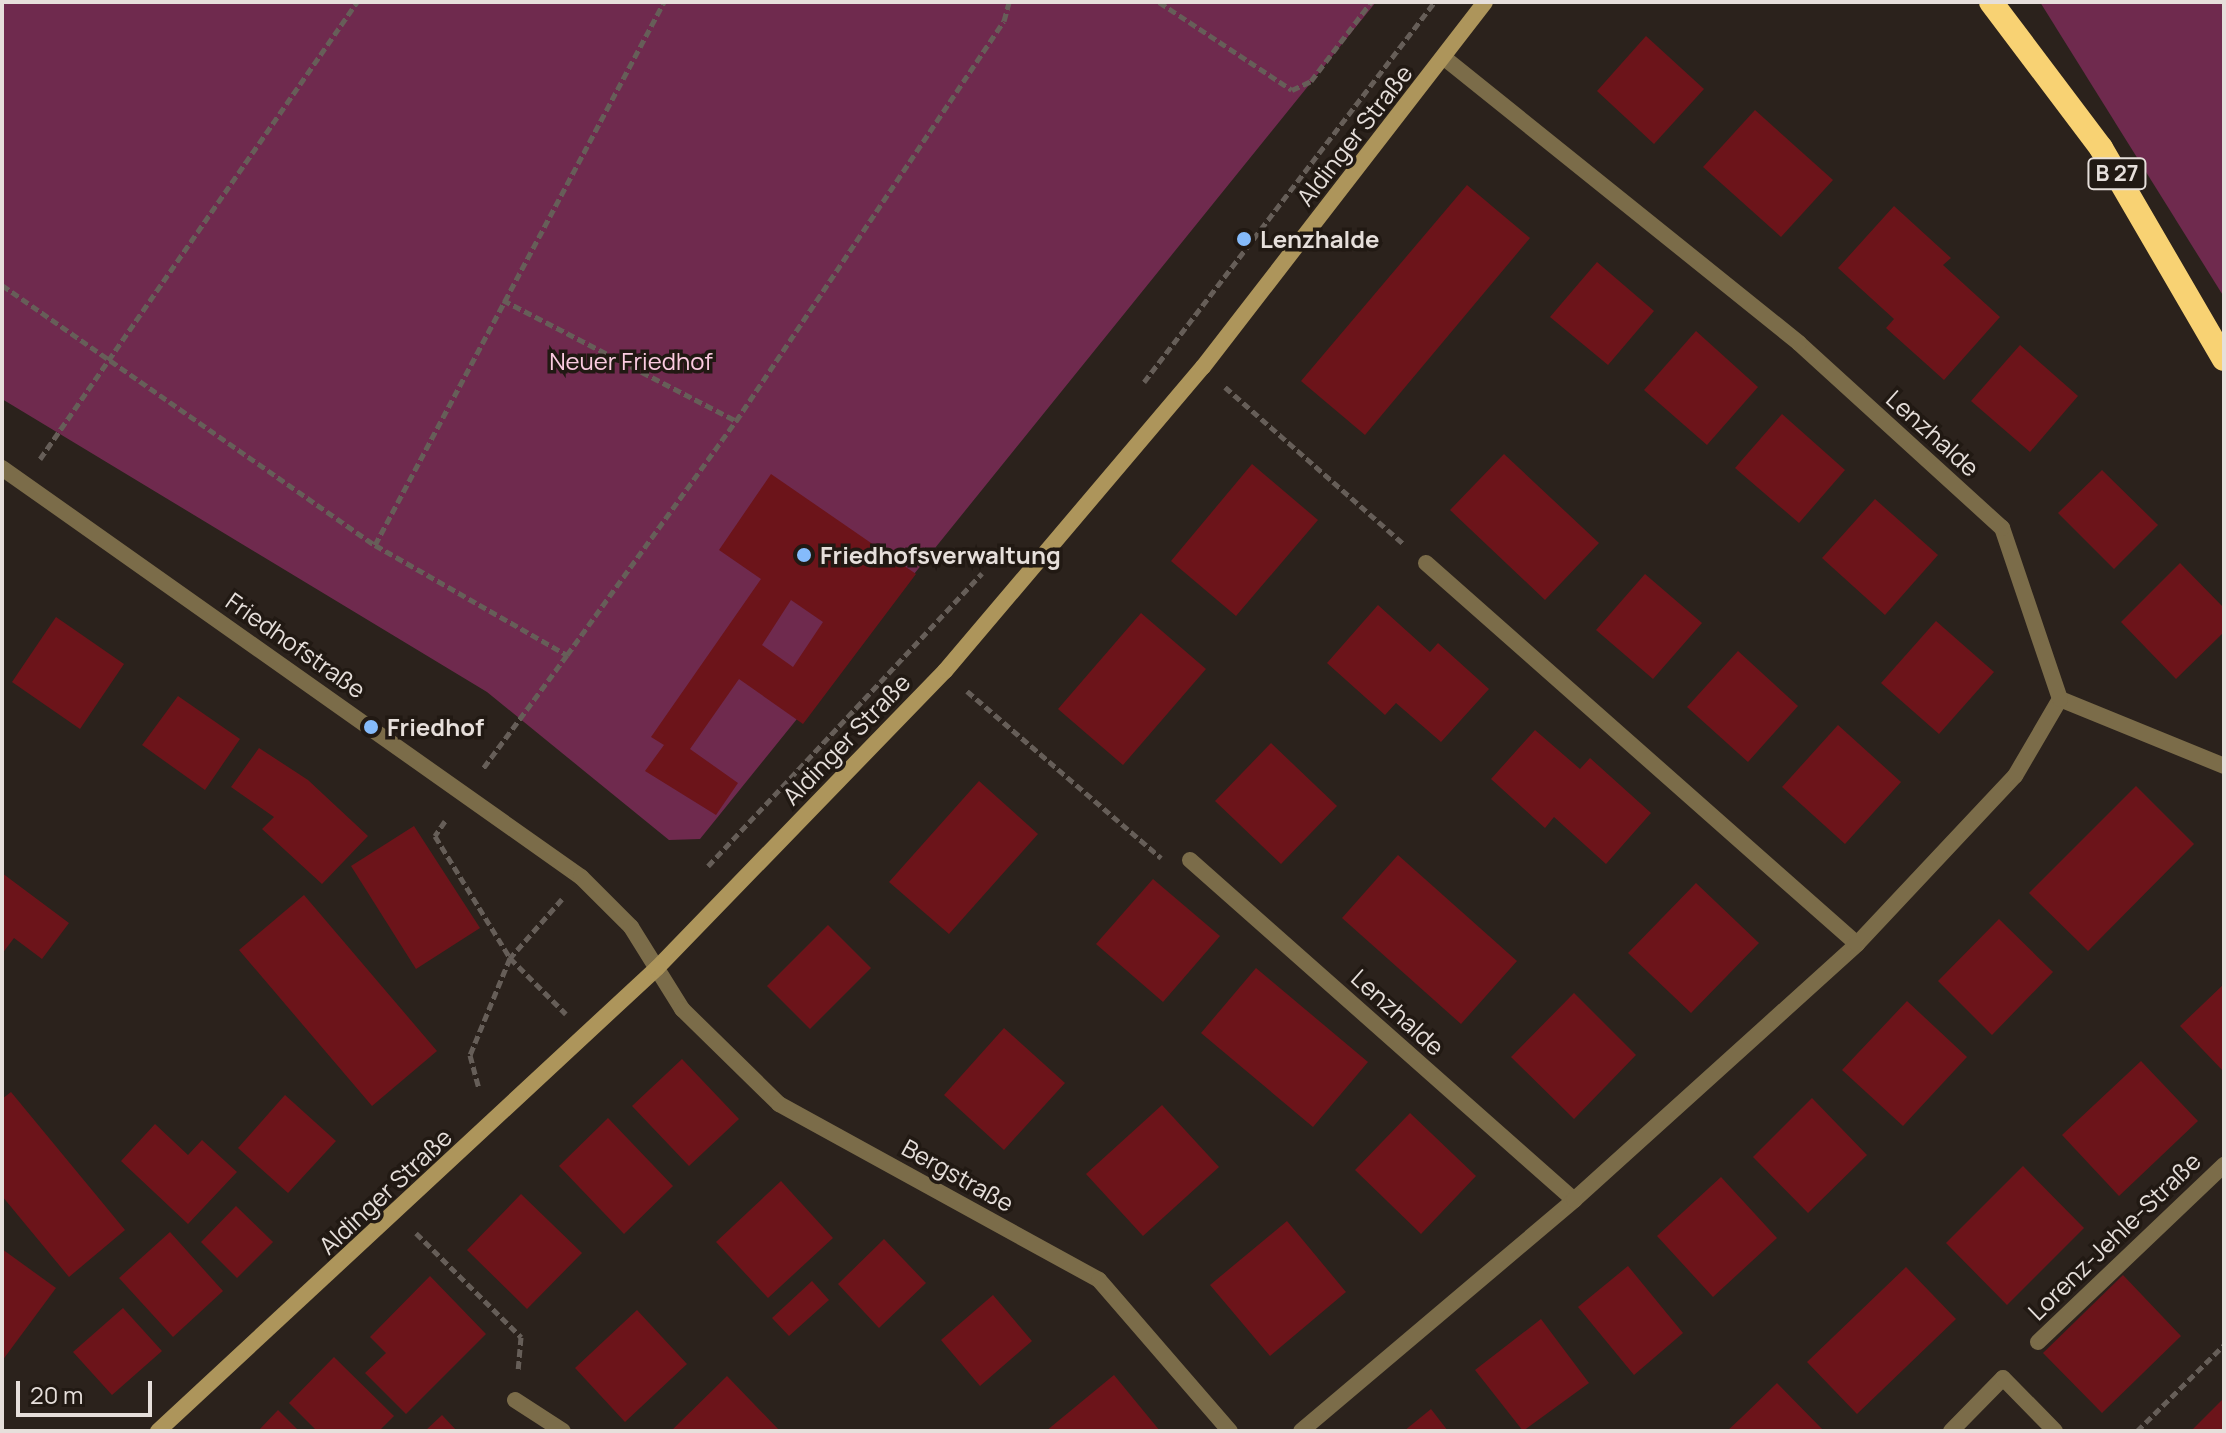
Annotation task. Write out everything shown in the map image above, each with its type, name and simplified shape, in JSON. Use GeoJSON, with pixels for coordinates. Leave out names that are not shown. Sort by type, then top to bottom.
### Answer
{"type":"FeatureCollection","features":[{"type":"Feature","properties":{"kind":"highway","name":"B 27"},"geometry":{"type":"LineString","coordinates":[[1991,2],[2101,148],[2224,359]]}},
{"type":"Feature","properties":{"kind":"main road","name":"Aldinger Straße"},"geometry":{"type":"LineString","coordinates":[[158,1431],[489,1128],[657,968],[945,671],[1203,367],[1485,2]]}},
{"type":"Feature","properties":{"kind":"street","name":"Lenzhalde"},"geometry":{"type":"LineString","coordinates":[[1444,58],[1799,343],[2002,528],[2060,699]]}},
{"type":"Feature","properties":{"kind":"street","name":"Friedhofstraße"},"geometry":{"type":"LineString","coordinates":[[2,468],[581,877],[631,927],[657,968]]}},
{"type":"Feature","properties":{"kind":"street"},"geometry":{"type":"LineString","coordinates":[[1426,563],[1857,944]]}},
{"type":"Feature","properties":{"kind":"street"},"geometry":{"type":"LineString","coordinates":[[1301,1431],[1574,1200],[1857,944],[2015,776],[2060,699],[2224,766]]}},
{"type":"Feature","properties":{"kind":"street","name":"Lenzhalde"},"geometry":{"type":"LineString","coordinates":[[1190,860],[1574,1200]]}},
{"type":"Feature","properties":{"kind":"street","name":"Bergstraße"},"geometry":{"type":"LineString","coordinates":[[657,968],[682,1009],[779,1104],[1099,1280],[1230,1431]]}},
{"type":"Feature","properties":{"kind":"street","name":"Lorenz-Jehle-Straße"},"geometry":{"type":"LineString","coordinates":[[2038,1342],[2224,1165]]}},
{"type":"Feature","properties":{"kind":"street"},"geometry":{"type":"LineString","coordinates":[[1951,1431],[2003,1378],[2055,1431]]}},
{"type":"Feature","properties":{"kind":"street"},"geometry":{"type":"LineString","coordinates":[[515,1400],[563,1431]]}},
{"type":"Feature","properties":{"kind":"path"},"geometry":{"type":"LineString","coordinates":[[23,483],[357,2]]}},
{"type":"Feature","properties":{"kind":"path"},"geometry":{"type":"LineString","coordinates":[[375,545],[664,2]]}},
{"type":"Feature","properties":{"kind":"path"},"geometry":{"type":"LineString","coordinates":[[587,1035],[510,958],[435,836],[736,421],[1004,21],[1009,2]]}},
{"type":"Feature","properties":{"kind":"path"},"geometry":{"type":"LineString","coordinates":[[1159,2],[1292,90],[1311,81],[1371,2]]}},
{"type":"Feature","properties":{"kind":"path"},"geometry":{"type":"LineString","coordinates":[[1133,395],[1435,2]]}},
{"type":"Feature","properties":{"kind":"path"},"geometry":{"type":"LineString","coordinates":[[2,285],[375,545],[567,655]]}},
{"type":"Feature","properties":{"kind":"path"},"geometry":{"type":"LineString","coordinates":[[503,300],[736,421]]}},
{"type":"Feature","properties":{"kind":"path"},"geometry":{"type":"LineString","coordinates":[[1203,367],[1426,563]]}},
{"type":"Feature","properties":{"kind":"path"},"geometry":{"type":"LineString","coordinates":[[702,879],[715,853],[985,570]]}},
{"type":"Feature","properties":{"kind":"path"},"geometry":{"type":"LineString","coordinates":[[945,671],[1153,857],[1190,860]]}},
{"type":"Feature","properties":{"kind":"path"},"geometry":{"type":"LineString","coordinates":[[489,1128],[470,1055],[510,958],[581,877]]}},
{"type":"Feature","properties":{"kind":"path"},"geometry":{"type":"LineString","coordinates":[[397,1213],[521,1337],[515,1400]]}},
{"type":"Feature","properties":{"kind":"path"},"geometry":{"type":"LineString","coordinates":[[2137,1431],[2224,1345]]}},
{"type":"Feature","properties":{"kind":"green space","name":"Neuer Friedhof"},"geometry":{"type":"Polygon","coordinates":[[[2,2],[1376,2],[700,839],[669,840],[487,692],[2,399],[2,2]]]}},
{"type":"Feature","properties":{"kind":"green space"},"geometry":{"type":"Polygon","coordinates":[[[2040,2],[2224,2],[2224,297],[2040,2]]]}},
{"type":"Feature","properties":{"kind":"building"},"geometry":{"type":"Polygon","coordinates":[[[1646,36],[1704,89],[1654,144],[1597,91],[1646,36]]]}},
{"type":"Feature","properties":{"kind":"building"},"geometry":{"type":"Polygon","coordinates":[[[1755,110],[1833,180],[1781,237],[1703,167],[1755,110]]]}},
{"type":"Feature","properties":{"kind":"building"},"geometry":{"type":"Polygon","coordinates":[[[1467,185],[1530,238],[1365,435],[1301,381],[1467,185]]]}},
{"type":"Feature","properties":{"kind":"building"},"geometry":{"type":"Polygon","coordinates":[[[1894,206],[1951,258],[1943,265],[2000,317],[1944,380],[1886,328],[1894,319],[1838,268],[1894,206]]]}},
{"type":"Feature","properties":{"kind":"building"},"geometry":{"type":"Polygon","coordinates":[[[1597,262],[1654,311],[1608,365],[1550,317],[1597,262]]]}},
{"type":"Feature","properties":{"kind":"building"},"geometry":{"type":"Polygon","coordinates":[[[1696,331],[1758,387],[1707,445],[1644,390],[1696,331]]]}},
{"type":"Feature","properties":{"kind":"building"},"geometry":{"type":"Polygon","coordinates":[[[2020,345],[2078,396],[2030,452],[1971,401],[2020,345]]]}},
{"type":"Feature","properties":{"kind":"building"},"geometry":{"type":"Polygon","coordinates":[[[1782,414],[1845,470],[1799,523],[1735,468],[1782,414]]]}},
{"type":"Feature","properties":{"kind":"building"},"geometry":{"type":"Polygon","coordinates":[[[1504,454],[1599,543],[1545,600],[1450,510],[1504,454]]]}},
{"type":"Feature","properties":{"kind":"building"},"geometry":{"type":"Polygon","coordinates":[[[1252,464],[1318,520],[1236,616],[1171,561],[1252,464]]]}},
{"type":"Feature","properties":{"kind":"building"},"geometry":{"type":"Polygon","coordinates":[[[2102,470],[2158,525],[2114,569],[2058,513],[2102,470]]]}},
{"type":"Feature","properties":{"kind":"building"},"geometry":{"type":"Polygon","coordinates":[[[771,474],[916,574],[803,724],[739,679],[690,749],[738,783],[716,815],[645,771],[664,745],[651,737],[761,579],[719,550],[771,474]],[[791,600],[762,645],[793,667],[823,622],[791,600]]]}},
{"type":"Feature","properties":{"kind":"building"},"geometry":{"type":"Polygon","coordinates":[[[1875,499],[1938,555],[1885,615],[1822,558],[1875,499]]]}},
{"type":"Feature","properties":{"kind":"building"},"geometry":{"type":"Polygon","coordinates":[[[2180,563],[2224,608],[2224,632],[2176,679],[2121,622],[2180,563]]]}},
{"type":"Feature","properties":{"kind":"building"},"geometry":{"type":"Polygon","coordinates":[[[1645,574],[1702,623],[1653,679],[1596,630],[1645,574]]]}},
{"type":"Feature","properties":{"kind":"building"},"geometry":{"type":"Polygon","coordinates":[[[1378,605],[1430,652],[1438,643],[1489,689],[1441,742],[1396,703],[1385,715],[1327,663],[1378,605]]]}},
{"type":"Feature","properties":{"kind":"building"},"geometry":{"type":"Polygon","coordinates":[[[1141,613],[1206,669],[1123,765],[1058,709],[1141,613]]]}},
{"type":"Feature","properties":{"kind":"building"},"geometry":{"type":"Polygon","coordinates":[[[56,617],[124,664],[80,729],[12,682],[56,617]]]}},
{"type":"Feature","properties":{"kind":"building"},"geometry":{"type":"Polygon","coordinates":[[[1936,621],[1994,672],[1939,734],[1881,683],[1936,621]]]}},
{"type":"Feature","properties":{"kind":"building"},"geometry":{"type":"Polygon","coordinates":[[[1738,651],[1798,706],[1748,762],[1687,707],[1738,651]]]}},
{"type":"Feature","properties":{"kind":"building"},"geometry":{"type":"Polygon","coordinates":[[[178,696],[240,739],[205,790],[142,745],[178,696]]]}},
{"type":"Feature","properties":{"kind":"building"},"geometry":{"type":"Polygon","coordinates":[[[1838,725],[1901,782],[1845,844],[1782,787],[1838,725]]]}},
{"type":"Feature","properties":{"kind":"building"},"geometry":{"type":"Polygon","coordinates":[[[1535,730],[1580,769],[1590,758],[1651,813],[1606,864],[1554,817],[1545,828],[1491,779],[1535,730]]]}},
{"type":"Feature","properties":{"kind":"building"},"geometry":{"type":"Polygon","coordinates":[[[1271,743],[1337,806],[1281,864],[1215,801],[1271,743]]]}},
{"type":"Feature","properties":{"kind":"building"},"geometry":{"type":"Polygon","coordinates":[[[259,748],[308,780],[368,836],[322,884],[262,829],[274,817],[231,787],[259,748]]]}},
{"type":"Feature","properties":{"kind":"building"},"geometry":{"type":"Polygon","coordinates":[[[979,781],[1038,834],[949,934],[889,882],[979,781]]]}},
{"type":"Feature","properties":{"kind":"building"},"geometry":{"type":"Polygon","coordinates":[[[2136,786],[2194,844],[2088,951],[2029,893],[2136,786]]]}},
{"type":"Feature","properties":{"kind":"building"},"geometry":{"type":"Polygon","coordinates":[[[414,826],[480,928],[416,969],[351,866],[414,826]]]}},
{"type":"Feature","properties":{"kind":"building"},"geometry":{"type":"Polygon","coordinates":[[[1398,855],[1517,961],[1461,1024],[1342,918],[1398,855]]]}},
{"type":"Feature","properties":{"kind":"building"},"geometry":{"type":"Polygon","coordinates":[[[2,873],[69,923],[42,959],[14,938],[2,954],[2,873]]]}},
{"type":"Feature","properties":{"kind":"building"},"geometry":{"type":"Polygon","coordinates":[[[1153,879],[1220,936],[1163,1002],[1096,944],[1153,879]]]}},
{"type":"Feature","properties":{"kind":"building"},"geometry":{"type":"Polygon","coordinates":[[[1696,883],[1759,943],[1691,1013],[1628,953],[1696,883]]]}},
{"type":"Feature","properties":{"kind":"building"},"geometry":{"type":"Polygon","coordinates":[[[304,895],[437,1051],[372,1106],[239,950],[304,895]]]}},
{"type":"Feature","properties":{"kind":"building"},"geometry":{"type":"Polygon","coordinates":[[[1999,919],[2053,972],[1992,1035],[1938,981],[1999,919]]]}},
{"type":"Feature","properties":{"kind":"building"},"geometry":{"type":"Polygon","coordinates":[[[828,925],[871,968],[810,1029],[767,986],[828,925]]]}},
{"type":"Feature","properties":{"kind":"building"},"geometry":{"type":"Polygon","coordinates":[[[1256,968],[1368,1062],[1313,1127],[1201,1033],[1256,968]]]}},
{"type":"Feature","properties":{"kind":"building"},"geometry":{"type":"Polygon","coordinates":[[[2224,984],[2224,1072],[2180,1026],[2224,984]]]}},
{"type":"Feature","properties":{"kind":"building"},"geometry":{"type":"Polygon","coordinates":[[[1574,993],[1636,1055],[1574,1119],[1511,1057],[1574,993]]]}},
{"type":"Feature","properties":{"kind":"building"},"geometry":{"type":"Polygon","coordinates":[[[1907,1001],[1967,1057],[1903,1126],[1842,1070],[1907,1001]]]}},
{"type":"Feature","properties":{"kind":"building"},"geometry":{"type":"Polygon","coordinates":[[[1004,1028],[1065,1083],[1004,1150],[944,1095],[1004,1028]]]}},
{"type":"Feature","properties":{"kind":"building"},"geometry":{"type":"Polygon","coordinates":[[[682,1059],[739,1119],[689,1166],[632,1106],[682,1059]]]}},
{"type":"Feature","properties":{"kind":"building"},"geometry":{"type":"Polygon","coordinates":[[[2141,1061],[2198,1121],[2119,1196],[2062,1135],[2141,1061]]]}},
{"type":"Feature","properties":{"kind":"building"},"geometry":{"type":"Polygon","coordinates":[[[11,1092],[125,1230],[69,1277],[2,1196],[2,1099],[11,1092]]]}},
{"type":"Feature","properties":{"kind":"building"},"geometry":{"type":"Polygon","coordinates":[[[285,1095],[336,1141],[288,1193],[238,1148],[285,1095]]]}},
{"type":"Feature","properties":{"kind":"building"},"geometry":{"type":"Polygon","coordinates":[[[1812,1098],[1867,1155],[1808,1213],[1753,1157],[1812,1098]]]}},
{"type":"Feature","properties":{"kind":"building"},"geometry":{"type":"Polygon","coordinates":[[[1162,1105],[1219,1167],[1143,1236],[1086,1174],[1162,1105]]]}},
{"type":"Feature","properties":{"kind":"building"},"geometry":{"type":"Polygon","coordinates":[[[1410,1113],[1476,1176],[1421,1234],[1355,1170],[1410,1113]]]}},
{"type":"Feature","properties":{"kind":"building"},"geometry":{"type":"Polygon","coordinates":[[[608,1118],[673,1186],[624,1234],[559,1166],[608,1118]]]}},
{"type":"Feature","properties":{"kind":"building"},"geometry":{"type":"Polygon","coordinates":[[[155,1124],[188,1155],[202,1140],[237,1172],[188,1224],[121,1161],[155,1124]]]}},
{"type":"Feature","properties":{"kind":"building"},"geometry":{"type":"Polygon","coordinates":[[[2023,1166],[2084,1228],[2007,1305],[1946,1243],[2023,1166]]]}},
{"type":"Feature","properties":{"kind":"building"},"geometry":{"type":"Polygon","coordinates":[[[1721,1177],[1777,1238],[1713,1297],[1657,1236],[1721,1177]]]}},
{"type":"Feature","properties":{"kind":"building"},"geometry":{"type":"Polygon","coordinates":[[[781,1181],[833,1238],[768,1298],[716,1242],[781,1181]]]}},
{"type":"Feature","properties":{"kind":"building"},"geometry":{"type":"Polygon","coordinates":[[[521,1194],[582,1253],[527,1309],[467,1250],[521,1194]]]}},
{"type":"Feature","properties":{"kind":"building"},"geometry":{"type":"Polygon","coordinates":[[[236,1206],[273,1242],[237,1278],[201,1242],[236,1206]]]}},
{"type":"Feature","properties":{"kind":"building"},"geometry":{"type":"Polygon","coordinates":[[[1287,1221],[1346,1292],[1270,1356],[1210,1285],[1287,1221]]]}},
{"type":"Feature","properties":{"kind":"building"},"geometry":{"type":"Polygon","coordinates":[[[170,1232],[223,1291],[173,1337],[119,1278],[170,1232]]]}},
{"type":"Feature","properties":{"kind":"building"},"geometry":{"type":"Polygon","coordinates":[[[884,1239],[926,1283],[879,1328],[838,1284],[884,1239]]]}},
{"type":"Feature","properties":{"kind":"building"},"geometry":{"type":"Polygon","coordinates":[[[2,1249],[56,1288],[2,1361],[2,1249]]]}},
{"type":"Feature","properties":{"kind":"building"},"geometry":{"type":"Polygon","coordinates":[[[1628,1266],[1683,1333],[1634,1375],[1578,1307],[1628,1266]]]}},
{"type":"Feature","properties":{"kind":"building"},"geometry":{"type":"Polygon","coordinates":[[[1906,1267],[1956,1319],[1857,1414],[1807,1362],[1906,1267]]]}},
{"type":"Feature","properties":{"kind":"building"},"geometry":{"type":"Polygon","coordinates":[[[2123,1275],[2181,1336],[2102,1413],[2043,1353],[2123,1275]]]}},
{"type":"Feature","properties":{"kind":"building"},"geometry":{"type":"Polygon","coordinates":[[[430,1276],[486,1334],[406,1414],[365,1373],[386,1353],[370,1337],[430,1276]]]}},
{"type":"Feature","properties":{"kind":"building"},"geometry":{"type":"Polygon","coordinates":[[[812,1281],[829,1300],[789,1336],[772,1318],[812,1281]]]}},
{"type":"Feature","properties":{"kind":"building"},"geometry":{"type":"Polygon","coordinates":[[[993,1295],[1032,1341],[980,1386],[941,1340],[993,1295]]]}},
{"type":"Feature","properties":{"kind":"building"},"geometry":{"type":"Polygon","coordinates":[[[123,1308],[162,1351],[112,1395],[73,1352],[123,1308]]]}},
{"type":"Feature","properties":{"kind":"building"},"geometry":{"type":"Polygon","coordinates":[[[637,1310],[687,1364],[625,1422],[575,1368],[637,1310]]]}},
{"type":"Feature","properties":{"kind":"building"},"geometry":{"type":"Polygon","coordinates":[[[1541,1319],[1589,1383],[1523,1431],[1475,1370],[1541,1319]]]}},
{"type":"Feature","properties":{"kind":"building"},"geometry":{"type":"Polygon","coordinates":[[[334,1357],[394,1416],[379,1431],[317,1431],[289,1403],[334,1357]]]}},
{"type":"Feature","properties":{"kind":"building"},"geometry":{"type":"Polygon","coordinates":[[[1114,1375],[1160,1431],[1046,1431],[1114,1375]]]}},
{"type":"Feature","properties":{"kind":"building"},"geometry":{"type":"Polygon","coordinates":[[[727,1376],[780,1431],[671,1431],[727,1376]]]}},
{"type":"Feature","properties":{"kind":"building"},"geometry":{"type":"Polygon","coordinates":[[[1777,1383],[1824,1431],[1727,1431],[1741,1418],[1777,1383]]]}},
{"type":"Feature","properties":{"kind":"building"},"geometry":{"type":"Polygon","coordinates":[[[2224,1398],[2224,1431],[2191,1431],[2224,1398]]]}},
{"type":"Feature","properties":{"kind":"building"},"geometry":{"type":"Polygon","coordinates":[[[1431,1409],[1448,1431],[1404,1431],[1431,1409]]]}},
{"type":"Feature","properties":{"kind":"building"},"geometry":{"type":"Polygon","coordinates":[[[278,1410],[299,1431],[258,1431],[278,1410]]]}},
{"type":"Feature","properties":{"kind":"building"},"geometry":{"type":"Polygon","coordinates":[[[442,1415],[457,1431],[425,1431],[442,1415]]]}},
{"type":"Feature","properties":{"kind":"place","name":"Lenzhalde"},"geometry":{"type":"Point","coordinates":[1244,239]}},
{"type":"Feature","properties":{"kind":"place","name":"Friedhofsverwaltung"},"geometry":{"type":"Point","coordinates":[804,555]}},
{"type":"Feature","properties":{"kind":"place","name":"Friedhof"},"geometry":{"type":"Point","coordinates":[371,727]}}]}
